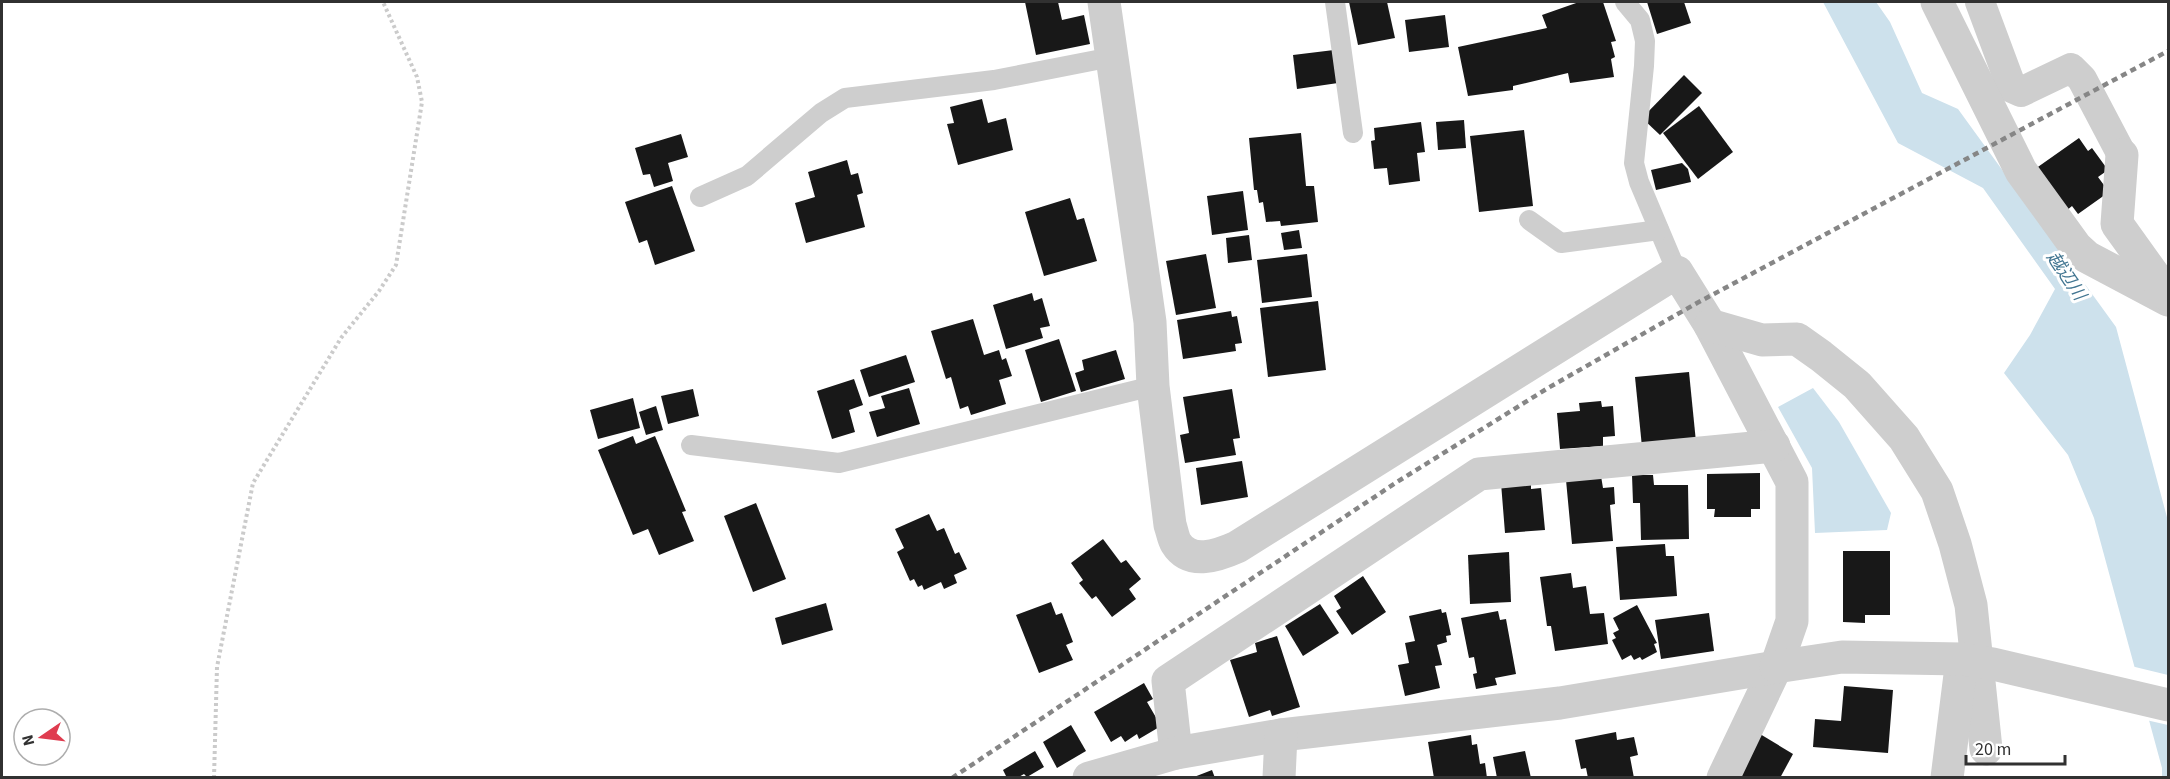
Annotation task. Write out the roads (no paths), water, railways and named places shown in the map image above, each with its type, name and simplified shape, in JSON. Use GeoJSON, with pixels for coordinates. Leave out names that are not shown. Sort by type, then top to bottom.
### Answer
{"type":"FeatureCollection","features":[{"type":"Feature","properties":{"kind":"street"},"geometry":{"type":"LineString","coordinates":[[1104,2],[1150,322],[1153,386],[1170,525],[1176,544],[1187,554],[1201,557],[1218,556],[1247,541],[1677,273],[1710,325],[1792,482],[1792,621],[1776,667],[1723,777]]}},
{"type":"Feature","properties":{"kind":"street"},"geometry":{"type":"LineString","coordinates":[[1937,2],[2020,171],[2076,247],[2087,257],[2169,298]]}},
{"type":"Feature","properties":{"kind":"street"},"geometry":{"type":"LineString","coordinates":[[1980,2],[2012,88],[2021,92],[2071,68],[2082,80],[2122,155],[2117,225],[2169,298]]}},
{"type":"Feature","properties":{"kind":"street"},"geometry":{"type":"LineString","coordinates":[[1710,325],[1762,340],[1797,339],[1857,385],[1904,438],[1937,491],[1955,544],[1971,605],[1986,749]]}},
{"type":"Feature","properties":{"kind":"street"},"geometry":{"type":"LineString","coordinates":[[1176,753],[1167,681],[1479,474],[1774,446]]}},
{"type":"Feature","properties":{"kind":"street"},"geometry":{"type":"LineString","coordinates":[[1089,777],[1176,753],[1281,735],[1560,703],[1842,657],[1977,661],[2169,705]]}},
{"type":"Feature","properties":{"kind":"street"},"geometry":{"type":"LineString","coordinates":[[1947,777],[1977,661]]}},
{"type":"Feature","properties":{"kind":"street"},"geometry":{"type":"LineString","coordinates":[[1279,777],[1281,735]]}},
{"type":"Feature","properties":{"kind":"lane"},"geometry":{"type":"LineString","coordinates":[[1335,2],[1353,133]]}},
{"type":"Feature","properties":{"kind":"lane"},"geometry":{"type":"LineString","coordinates":[[1625,2],[1640,20],[1645,41],[1634,163],[1639,182],[1677,273]]}},
{"type":"Feature","properties":{"kind":"lane"},"geometry":{"type":"LineString","coordinates":[[700,197],[747,176],[821,113],[845,98],[994,80],[1112,57]]}},
{"type":"Feature","properties":{"kind":"lane"},"geometry":{"type":"LineString","coordinates":[[1529,220],[1561,243],[1659,230]]}},
{"type":"Feature","properties":{"kind":"lane"},"geometry":{"type":"LineString","coordinates":[[691,445],[839,463],[1153,386]]}},
{"type":"Feature","properties":{"kind":"water","name":"越辺川"},"geometry":{"type":"Polygon","coordinates":[[[1823,2],[1876,2],[1890,22],[1922,93],[1958,109],[2116,327],[2168,521],[2168,777],[2162,777],[2162,768],[2094,518],[2068,455],[2004,373],[2030,335],[2055,289],[1983,188],[1898,143],[1823,2]]]}},
{"type":"Feature","properties":{"kind":"water"},"geometry":{"type":"Polygon","coordinates":[[[1813,388],[1839,422],[1891,513],[1887,530],[1815,533],[1812,468],[1778,407],[1813,388]]]}},
{"type":"Feature","properties":{"kind":"railway"},"geometry":{"type":"LineString","coordinates":[[952,778],[1397,482],[1548,388],[1697,303],[2168,51]]}}]}
